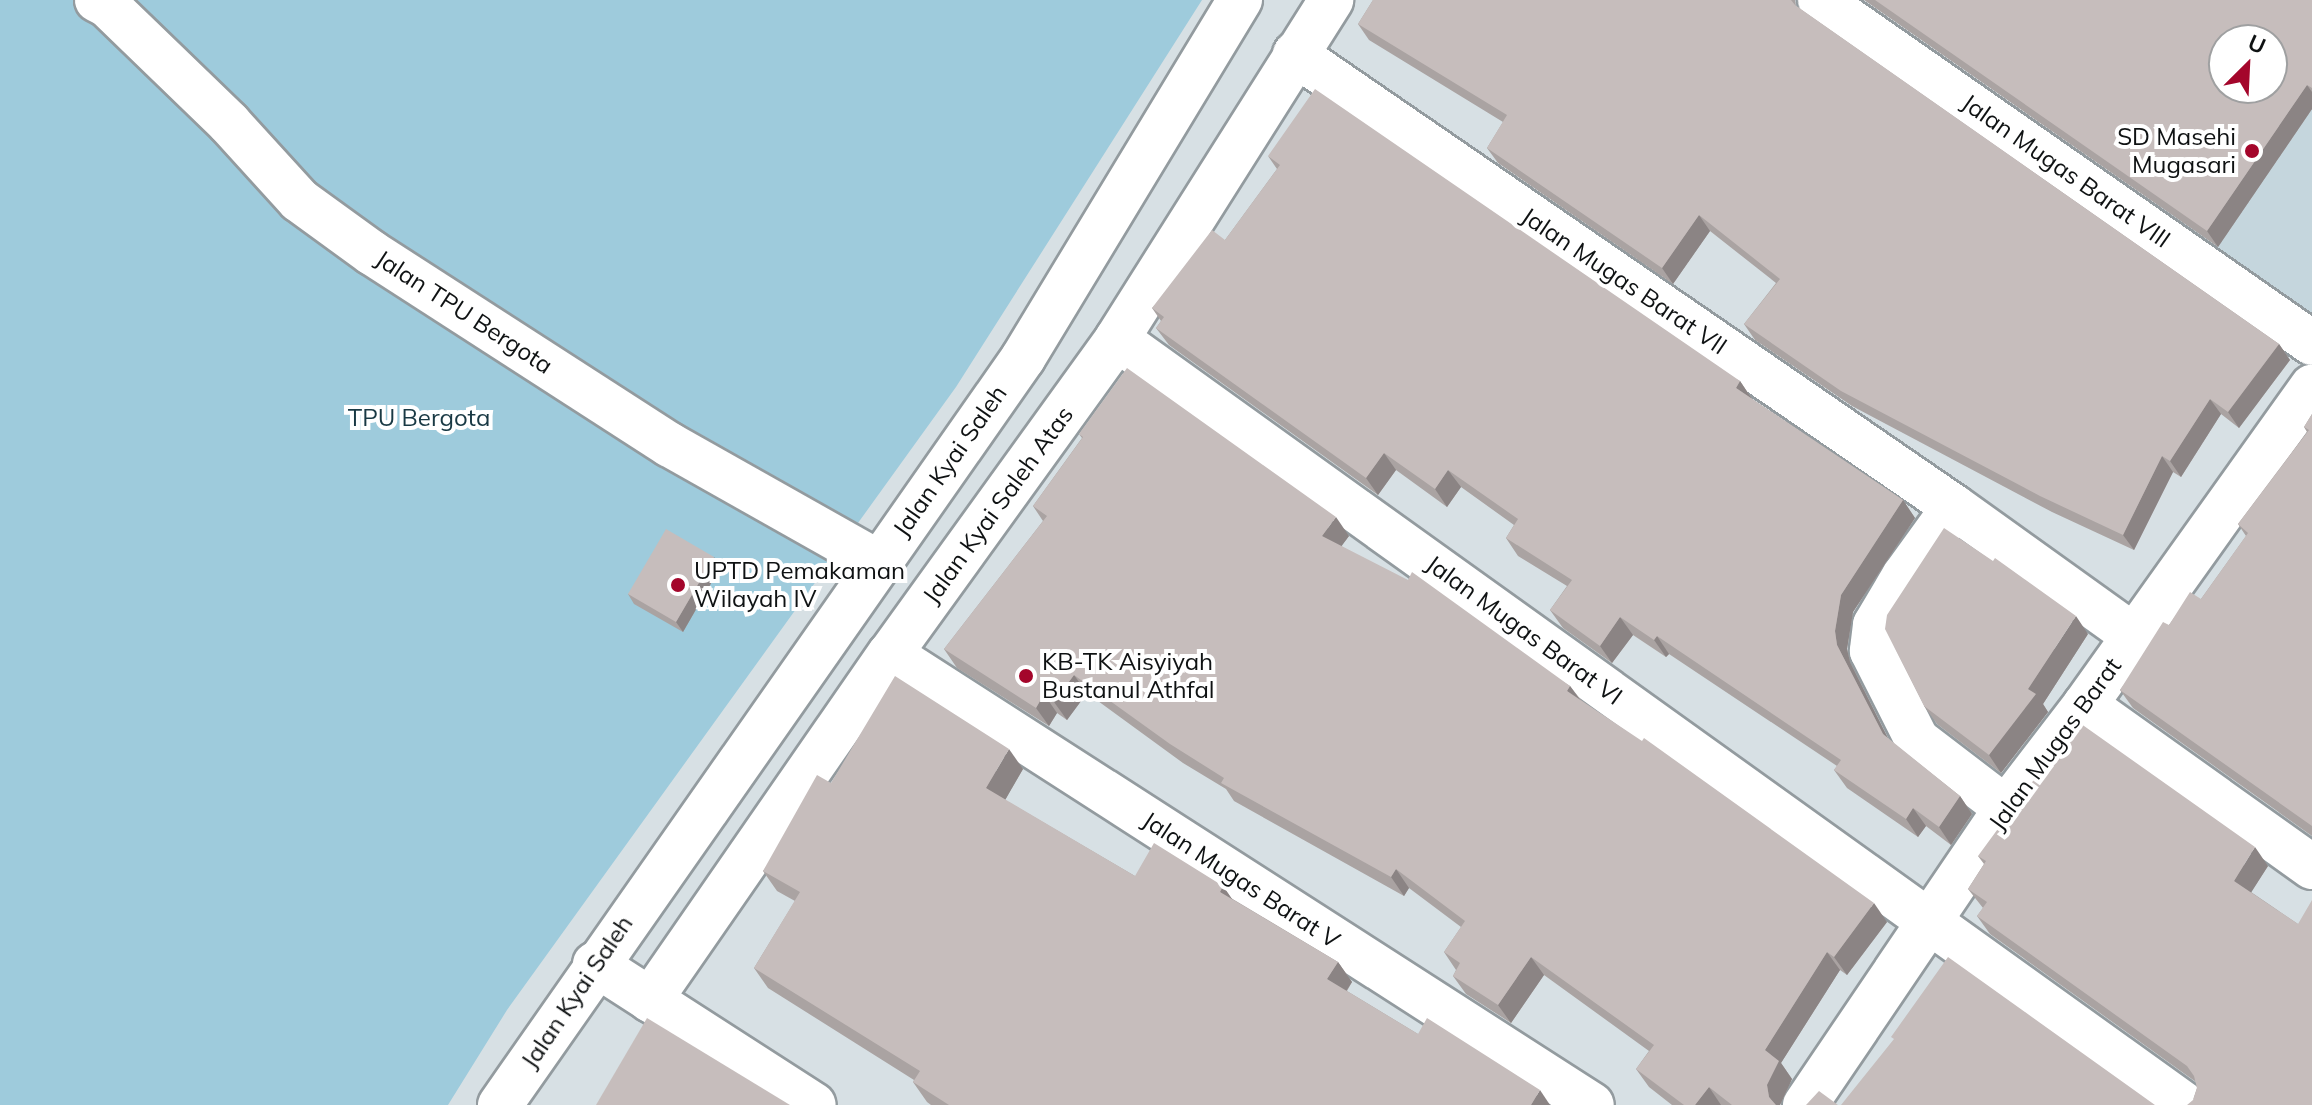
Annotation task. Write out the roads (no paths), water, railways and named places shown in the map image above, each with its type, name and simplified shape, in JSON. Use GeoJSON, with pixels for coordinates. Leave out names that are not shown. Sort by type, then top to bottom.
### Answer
{"type":"FeatureCollection","features":[{"type":"Feature","properties":{"kind":"street","name":"Jalan TPU Bergota"},"geometry":{"type":"LineString","coordinates":[[97,0],[107,5],[229,123],[299,200],[670,445],[878,562]]}},
{"type":"Feature","properties":{"kind":"street","name":"Jalan Kyai Saleh"},"geometry":{"type":"LineString","coordinates":[[500,1105],[595,964],[1023,358],[1240,0]]}},
{"type":"Feature","properties":{"kind":"street","name":"Jalan Kyai Saleh Atas"},"geometry":{"type":"LineString","coordinates":[[650,1000],[890,654],[1117,339],[1331,0]]}},
{"type":"Feature","properties":{"kind":"street","name":"Jalan Mugas Barat VIII"},"geometry":{"type":"LineString","coordinates":[[1820,0],[2312,343]]}},
{"type":"Feature","properties":{"kind":"street","name":"Jalan Mugas Barat VII"},"geometry":{"type":"LineString","coordinates":[[1295,54],[1954,507],[2134,636]]}},
{"type":"Feature","properties":{"kind":"street","name":"Jalan Mugas Barat VI"},"geometry":{"type":"LineString","coordinates":[[1117,339],[2185,1105]]}},
{"type":"Feature","properties":{"kind":"street","name":"Jalan Mugas Barat"},"geometry":{"type":"LineString","coordinates":[[1805,1105],[2006,808],[2085,705],[2312,387]]}},
{"type":"Feature","properties":{"kind":"street"},"geometry":{"type":"LineString","coordinates":[[1954,507],[1904,576],[1875,625],[1870,642],[1917,740],[2006,808]]}},
{"type":"Feature","properties":{"kind":"street","name":"Jalan Mugas Barat V"},"geometry":{"type":"LineString","coordinates":[[890,654],[1592,1105]]}},
{"type":"Feature","properties":{"kind":"street"},"geometry":{"type":"LineString","coordinates":[[2085,705],[2312,866]]}},
{"type":"Feature","properties":{"kind":"street"},"geometry":{"type":"LineString","coordinates":[[595,964],[814,1105]]}},
{"type":"Feature","properties":{"kind":"place","name":"SD Masehi Mugasari"},"geometry":{"type":"Point","coordinates":[2252,151]}},
{"type":"Feature","properties":{"kind":"place","name":"UPTD Pemakaman Wilayah IV"},"geometry":{"type":"Point","coordinates":[678,585]}},
{"type":"Feature","properties":{"kind":"place","name":"KB-TK Aisyiyah Bustanul Athfal"},"geometry":{"type":"Point","coordinates":[1026,676]}},
{"type":"Feature","properties":{"kind":"park label","name":"TPU Bergota"},"geometry":{"type":"Point","coordinates":[419,418]}}]}
